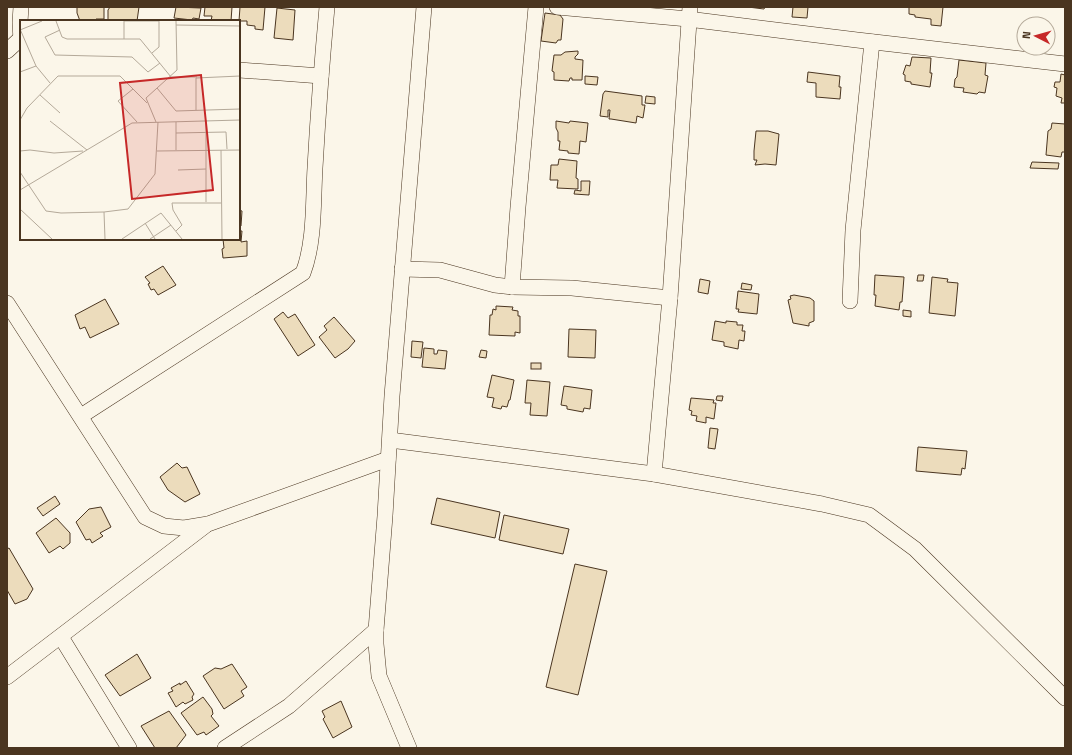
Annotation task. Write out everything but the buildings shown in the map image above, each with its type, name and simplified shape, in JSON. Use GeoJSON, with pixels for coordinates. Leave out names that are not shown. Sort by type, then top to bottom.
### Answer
{"type":"FeatureCollection","features":[{"type":"Feature","properties":{"kind":"street"},"geometry":{"type":"LineString","coordinates":[[21,7],[21,20]]}},
{"type":"Feature","properties":{"kind":"street"},"geometry":{"type":"LineString","coordinates":[[81,416],[303,273],[307,262],[312,225],[321,76],[327,7]]}},
{"type":"Feature","properties":{"kind":"street"},"geometry":{"type":"LineString","coordinates":[[409,748],[379,676],[376,630],[385,516],[392,396],[424,7]]}},
{"type":"Feature","properties":{"kind":"street"},"geometry":{"type":"LineString","coordinates":[[512,287],[536,7]]}},
{"type":"Feature","properties":{"kind":"street"},"geometry":{"type":"LineString","coordinates":[[557,7],[689,13],[872,42],[1065,64]]}},
{"type":"Feature","properties":{"kind":"street"},"geometry":{"type":"LineString","coordinates":[[654,474],[670,298],[689,13]]}},
{"type":"Feature","properties":{"kind":"street"},"geometry":{"type":"LineString","coordinates":[[7,51],[20,41]]}},
{"type":"Feature","properties":{"kind":"street"},"geometry":{"type":"LineString","coordinates":[[850,301],[853,230],[872,42]]}},
{"type":"Feature","properties":{"kind":"street"},"geometry":{"type":"LineString","coordinates":[[240,70],[321,76]]}},
{"type":"Feature","properties":{"kind":"street"},"geometry":{"type":"LineString","coordinates":[[402,269],[440,270],[495,285],[512,287],[572,288],[670,298]]}},
{"type":"Feature","properties":{"kind":"street"},"geometry":{"type":"LineString","coordinates":[[7,304],[81,416],[145,517],[164,526],[184,528],[208,524],[388,459]]}},
{"type":"Feature","properties":{"kind":"street"},"geometry":{"type":"LineString","coordinates":[[390,440],[654,474],[822,504],[869,515],[914,549],[1065,698]]}},
{"type":"Feature","properties":{"kind":"street"},"geometry":{"type":"LineString","coordinates":[[7,678],[208,524]]}},
{"type":"Feature","properties":{"kind":"street"},"geometry":{"type":"LineString","coordinates":[[225,748],[289,706],[376,630]]}},
{"type":"Feature","properties":{"kind":"street"},"geometry":{"type":"LineString","coordinates":[[61,637],[129,748]]}}]}
